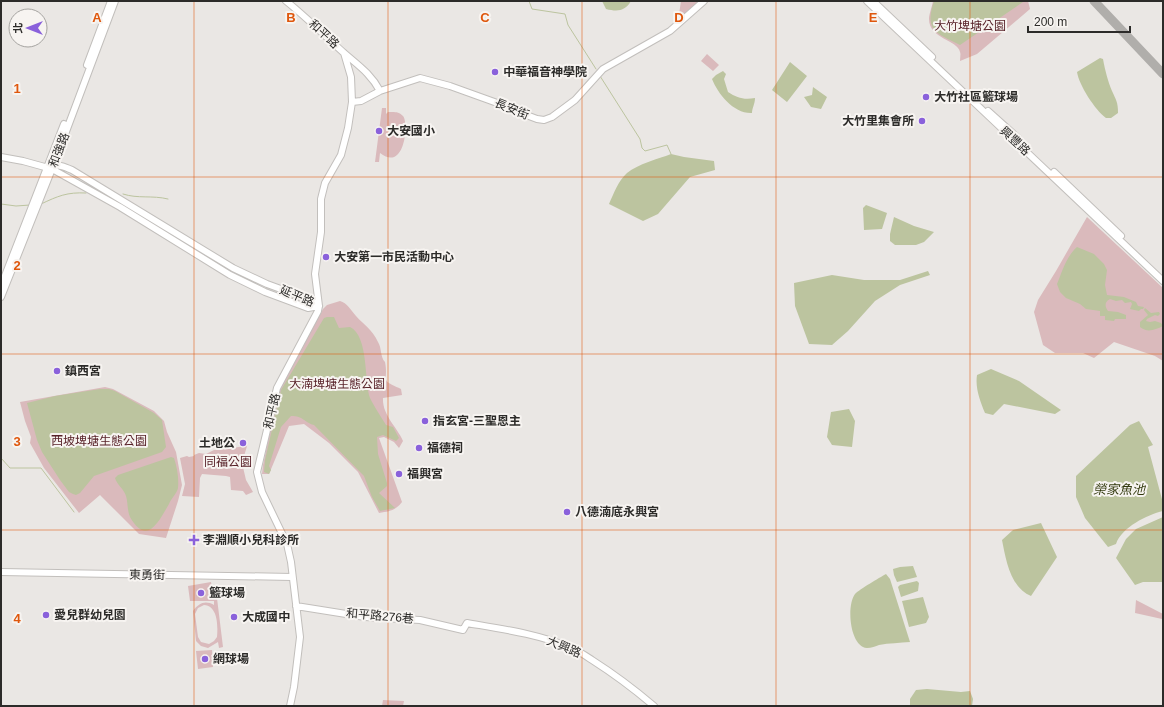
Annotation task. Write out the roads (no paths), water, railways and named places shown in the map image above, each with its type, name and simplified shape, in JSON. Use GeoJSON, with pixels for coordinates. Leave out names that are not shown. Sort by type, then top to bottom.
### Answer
{"type":"FeatureCollection","features":[{"type":"Feature","properties":{"kind":"street","name":"和強路"},"geometry":{"type":"LineString","coordinates":[[51,167],[111,1]]}},
{"type":"Feature","properties":{"kind":"street","name":"和強路"},"geometry":{"type":"LineString","coordinates":[[1,286],[51,167],[115,1]]}},
{"type":"Feature","properties":{"kind":"street","name":"和平路"},"geometry":{"type":"LineString","coordinates":[[286,1],[306,17],[370,75],[380,91]]}},
{"type":"Feature","properties":{"kind":"street","name":"長安街"},"geometry":{"type":"LineString","coordinates":[[380,91],[420,78],[450,86],[529,116],[544,120],[552,117],[575,100],[603,69],[670,30],[704,1]]}},
{"type":"Feature","properties":{"kind":"street","name":"興豐路"},"geometry":{"type":"LineString","coordinates":[[867,1],[1163,281]]}},
{"type":"Feature","properties":{"kind":"street","name":"興豐路"},"geometry":{"type":"LineString","coordinates":[[873,1],[1163,276]]}},
{"type":"Feature","properties":{"kind":"street","name":"和平路"},"geometry":{"type":"LineString","coordinates":[[290,706],[294,687],[300,637],[292,577],[286,544],[262,492],[257,472],[277,388],[318,311],[319,306],[315,274],[321,232],[321,199],[325,183],[341,155],[348,128],[352,102],[351,77],[344,53]]}},
{"type":"Feature","properties":{"kind":"street"},"geometry":{"type":"LineString","coordinates":[[352,102],[361,101],[380,91]]}},
{"type":"Feature","properties":{"kind":"street","name":"延平路"},"geometry":{"type":"LineString","coordinates":[[1,157],[51,167],[120,207],[230,275],[265,292],[308,308],[319,306]]}},
{"type":"Feature","properties":{"kind":"street","name":"和強路"},"geometry":{"type":"LineString","coordinates":[[1,297],[27,225]]}},
{"type":"Feature","properties":{"kind":"street","name":"東勇街"},"geometry":{"type":"LineString","coordinates":[[1,572],[292,577]]}},
{"type":"Feature","properties":{"kind":"street","name":"和平路276巷"},"geometry":{"type":"LineString","coordinates":[[296,606],[365,617],[420,620],[463,630]]}},
{"type":"Feature","properties":{"kind":"street","name":"大興路"},"geometry":{"type":"LineString","coordinates":[[463,630],[467,623],[546,638],[572,648],[617,676],[654,706]]}},
{"type":"Feature","properties":{"kind":"water"},"geometry":{"type":"Polygon","coordinates":[[[602,1],[631,1],[624,9],[614,10],[606,9],[602,1]]]}},
{"type":"Feature","properties":{"kind":"water","name":"大竹埤塘公園"},"geometry":{"type":"Polygon","coordinates":[[[934,1],[1023,2],[960,45],[934,30],[930,19],[934,1]]]}},
{"type":"Feature","properties":{"kind":"water"},"geometry":{"type":"Polygon","coordinates":[[[1100,58],[1103,59],[1108,80],[1117,104],[1118,113],[1111,118],[1106,118],[1093,103],[1084,90],[1077,72],[1100,58]]]}},
{"type":"Feature","properties":{"kind":"water"},"geometry":{"type":"Polygon","coordinates":[[[790,62],[807,76],[787,102],[772,90],[790,62]]]}},
{"type":"Feature","properties":{"kind":"water"},"geometry":{"type":"Polygon","coordinates":[[[723,71],[726,74],[724,79],[728,92],[741,98],[755,98],[752,113],[733,107],[718,91],[712,79],[723,71]]]}},
{"type":"Feature","properties":{"kind":"water"},"geometry":{"type":"Polygon","coordinates":[[[813,87],[827,97],[821,109],[811,107],[804,97],[812,95],[813,87]]]}},
{"type":"Feature","properties":{"kind":"water"},"geometry":{"type":"Polygon","coordinates":[[[671,154],[714,161],[715,170],[690,177],[658,214],[643,221],[609,204],[619,183],[627,173],[642,164],[671,154]]]}},
{"type":"Feature","properties":{"kind":"water"},"geometry":{"type":"Polygon","coordinates":[[[866,205],[887,213],[882,229],[864,230],[863,208],[866,205]]]}},
{"type":"Feature","properties":{"kind":"water"},"geometry":{"type":"Polygon","coordinates":[[[894,217],[914,226],[934,232],[924,242],[916,245],[895,245],[890,241],[894,217]]]}},
{"type":"Feature","properties":{"kind":"water"},"geometry":{"type":"Polygon","coordinates":[[[1077,247],[1094,254],[1104,264],[1107,270],[1105,285],[1107,295],[1124,297],[1136,302],[1138,306],[1144,307],[1143,309],[1139,311],[1130,309],[1132,304],[1131,302],[1125,303],[1122,300],[1116,301],[1110,299],[1106,305],[1108,311],[1126,315],[1126,319],[1115,319],[1114,321],[1105,320],[1105,316],[1100,316],[1100,311],[1086,309],[1080,304],[1066,298],[1060,292],[1057,284],[1067,260],[1077,247]]]}},
{"type":"Feature","properties":{"kind":"water"},"geometry":{"type":"Polygon","coordinates":[[[928,271],[930,275],[900,285],[875,301],[848,331],[832,345],[809,344],[795,306],[794,283],[832,275],[864,280],[900,280],[928,271]]]}},
{"type":"Feature","properties":{"kind":"water"},"geometry":{"type":"Polygon","coordinates":[[[1145,308],[1151,313],[1159,312],[1160,314],[1147,319],[1146,321],[1155,321],[1161,323],[1163,326],[1151,330],[1145,330],[1140,327],[1140,322],[1148,315],[1144,310],[1145,308]]]}},
{"type":"Feature","properties":{"kind":"water","name":"大湳埤塘生態公園"},"geometry":{"type":"Polygon","coordinates":[[[334,317],[339,328],[350,327],[356,332],[363,349],[370,398],[386,425],[393,427],[399,438],[396,441],[383,435],[377,437],[378,454],[387,483],[387,486],[379,493],[395,508],[380,511],[372,497],[364,476],[314,425],[299,417],[291,416],[281,427],[269,466],[271,470],[269,474],[264,472],[265,460],[281,390],[324,318],[334,317]]]}},
{"type":"Feature","properties":{"kind":"water"},"geometry":{"type":"Polygon","coordinates":[[[991,369],[1019,381],[1061,410],[1055,414],[1004,404],[993,415],[985,413],[977,390],[977,375],[991,369]]]}},
{"type":"Feature","properties":{"kind":"water"},"geometry":{"type":"Polygon","coordinates":[[[100,389],[115,391],[154,413],[162,420],[166,447],[162,452],[94,476],[80,493],[76,495],[69,492],[42,452],[37,440],[27,403],[55,396],[100,389]]]}},
{"type":"Feature","properties":{"kind":"water"},"geometry":{"type":"Polygon","coordinates":[[[849,409],[855,421],[852,447],[832,445],[827,437],[831,412],[849,409]]]}},
{"type":"Feature","properties":{"kind":"water","name":"榮家魚池"},"geometry":{"type":"Polygon","coordinates":[[[1139,421],[1153,445],[1148,447],[1163,503],[1163,511],[1150,515],[1129,527],[1119,538],[1116,544],[1108,547],[1085,518],[1076,497],[1076,476],[1130,425],[1139,421]]]}},
{"type":"Feature","properties":{"kind":"water"},"geometry":{"type":"Polygon","coordinates":[[[171,457],[174,458],[177,469],[178,488],[157,523],[147,531],[142,530],[136,526],[130,517],[126,496],[115,478],[118,475],[171,457]]]}},
{"type":"Feature","properties":{"kind":"water","name":"榮家魚池"},"geometry":{"type":"Polygon","coordinates":[[[1163,517],[1163,582],[1143,582],[1135,585],[1116,558],[1126,539],[1136,529],[1163,517]]]}},
{"type":"Feature","properties":{"kind":"water"},"geometry":{"type":"Polygon","coordinates":[[[1041,523],[1057,557],[1031,596],[1024,592],[1014,580],[1007,564],[1002,540],[1013,530],[1041,523]]]}},
{"type":"Feature","properties":{"kind":"water"},"geometry":{"type":"Polygon","coordinates":[[[913,566],[917,577],[897,582],[893,569],[913,566]]]}},
{"type":"Feature","properties":{"kind":"water"},"geometry":{"type":"Polygon","coordinates":[[[886,574],[890,579],[910,642],[883,644],[867,648],[861,646],[853,634],[850,616],[852,600],[857,592],[886,574]]]}},
{"type":"Feature","properties":{"kind":"water"},"geometry":{"type":"Polygon","coordinates":[[[917,581],[919,583],[918,591],[901,597],[898,587],[900,585],[917,581]]]}},
{"type":"Feature","properties":{"kind":"water"},"geometry":{"type":"Polygon","coordinates":[[[923,597],[929,617],[926,623],[909,627],[902,601],[923,597]]]}},
{"type":"Feature","properties":{"kind":"water"},"geometry":{"type":"Polygon","coordinates":[[[927,689],[961,692],[970,691],[973,699],[972,706],[910,706],[910,699],[916,690],[927,689]]]}},
{"type":"Feature","properties":{"kind":"waterway"},"geometry":{"type":"LineString","coordinates":[[529,1],[532,9],[565,14],[568,25],[596,69]]}},
{"type":"Feature","properties":{"kind":"waterway"},"geometry":{"type":"LineString","coordinates":[[600,76],[640,139],[642,148],[645,151],[667,145],[671,154]]}},
{"type":"Feature","properties":{"kind":"waterway"},"geometry":{"type":"LineString","coordinates":[[41,204],[63,195],[86,193]]}},
{"type":"Feature","properties":{"kind":"waterway"},"geometry":{"type":"LineString","coordinates":[[123,194],[168,199]]}},
{"type":"Feature","properties":{"kind":"waterway"},"geometry":{"type":"LineString","coordinates":[[1,204],[16,206],[30,205]]}},
{"type":"Feature","properties":{"kind":"waterway"},"geometry":{"type":"LineString","coordinates":[[1,458],[10,468],[41,468],[74,512]]}},
{"type":"Feature","properties":{"kind":"place","name":"中華福音神學院"},"geometry":{"type":"Point","coordinates":[495,72]}},
{"type":"Feature","properties":{"kind":"place","name":"大竹社區籃球場"},"geometry":{"type":"Point","coordinates":[926,97]}},
{"type":"Feature","properties":{"kind":"place","name":"大竹里集會所"},"geometry":{"type":"Point","coordinates":[922,121]}},
{"type":"Feature","properties":{"kind":"place","name":"大安國小"},"geometry":{"type":"Point","coordinates":[379,131]}},
{"type":"Feature","properties":{"kind":"place","name":"大安第一市民活動中心"},"geometry":{"type":"Point","coordinates":[326,257]}},
{"type":"Feature","properties":{"kind":"place","name":"鎮西宮"},"geometry":{"type":"Point","coordinates":[57,371]}},
{"type":"Feature","properties":{"kind":"place","name":"指玄宮-三聖恩主"},"geometry":{"type":"Point","coordinates":[425,421]}},
{"type":"Feature","properties":{"kind":"place","name":"土地公"},"geometry":{"type":"Point","coordinates":[243,443]}},
{"type":"Feature","properties":{"kind":"place","name":"福德祠"},"geometry":{"type":"Point","coordinates":[419,448]}},
{"type":"Feature","properties":{"kind":"place","name":"福興宮"},"geometry":{"type":"Point","coordinates":[399,474]}},
{"type":"Feature","properties":{"kind":"place","name":"八德湳底永興宮"},"geometry":{"type":"Point","coordinates":[567,512]}},
{"type":"Feature","properties":{"kind":"place","name":"李淵順小兒科診所"},"geometry":{"type":"Point","coordinates":[194,540]}},
{"type":"Feature","properties":{"kind":"place","name":"籃球場"},"geometry":{"type":"Point","coordinates":[201,593]}},
{"type":"Feature","properties":{"kind":"place","name":"愛兒群幼兒園"},"geometry":{"type":"Point","coordinates":[46,615]}},
{"type":"Feature","properties":{"kind":"place","name":"大成國中"},"geometry":{"type":"Point","coordinates":[234,617]}},
{"type":"Feature","properties":{"kind":"place","name":"網球場"},"geometry":{"type":"Point","coordinates":[205,659]}},
{"type":"Feature","properties":{"kind":"park label","name":"西坡埤塘生態公園"},"geometry":{"type":"Point","coordinates":[99,441]}},
{"type":"Feature","properties":{"kind":"park label","name":"同福公園"},"geometry":{"type":"Point","coordinates":[228,462]}}]}
